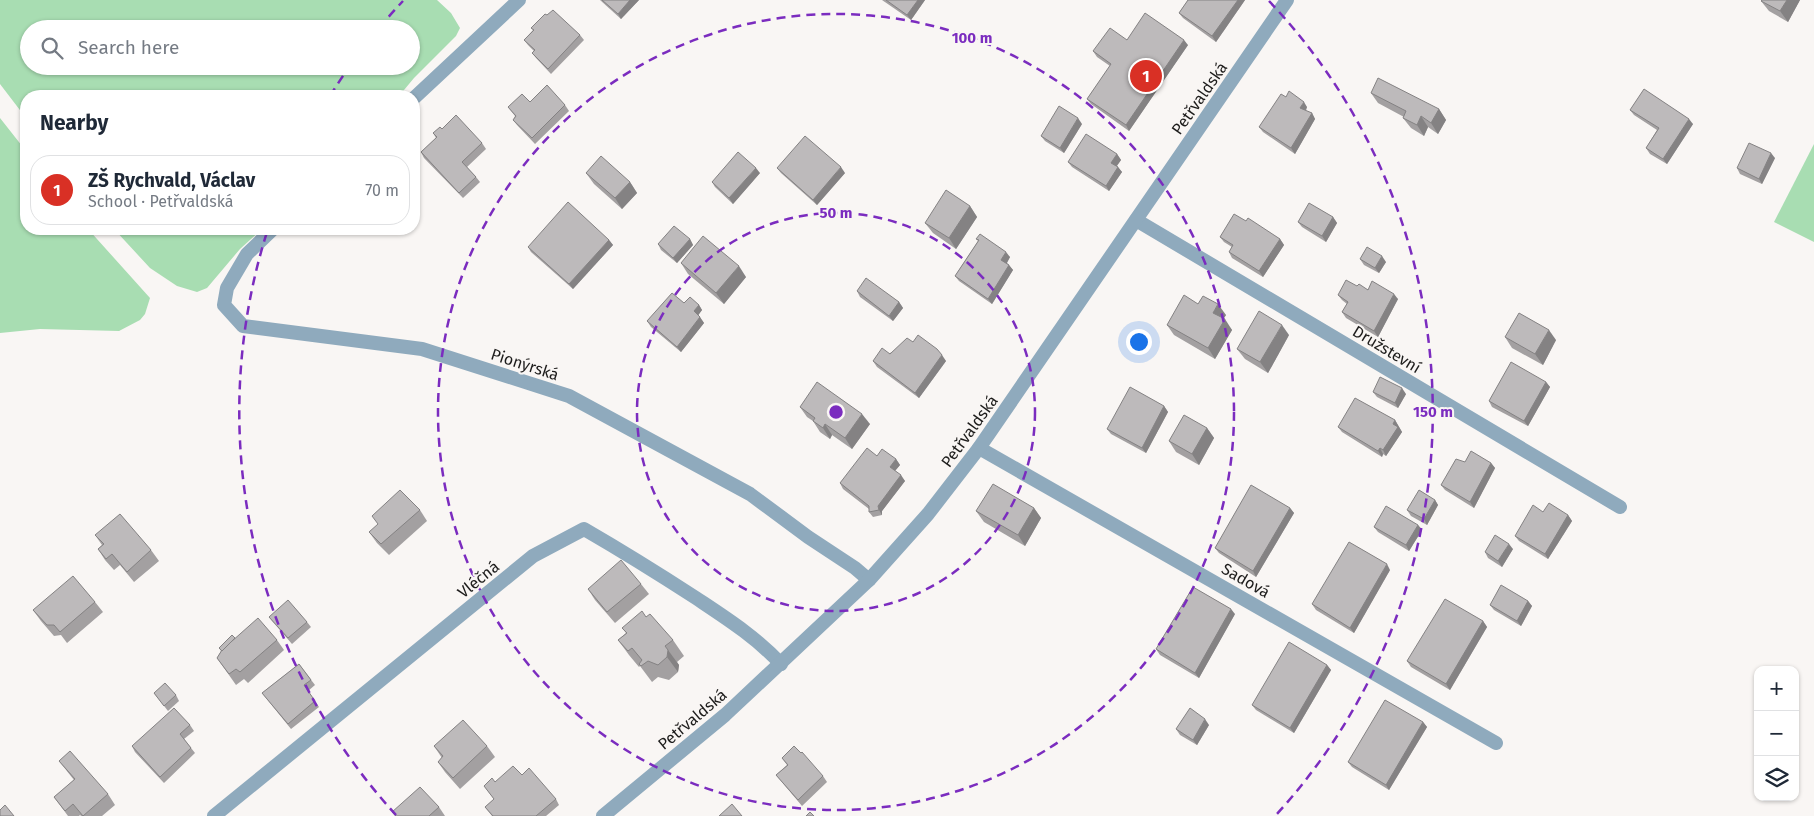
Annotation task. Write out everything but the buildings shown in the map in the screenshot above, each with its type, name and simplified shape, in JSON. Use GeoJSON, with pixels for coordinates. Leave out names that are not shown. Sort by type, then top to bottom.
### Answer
{"type":"FeatureCollection","features":[{"type":"Feature","properties":{"kind":"street"},"geometry":{"type":"LineString","coordinates":[[420,92],[518,0]]}},
{"type":"Feature","properties":{"kind":"street","name":"Petřvaldská"},"geometry":{"type":"LineString","coordinates":[[603,816],[725,715],[781,664],[869,580],[928,514],[979,448],[1287,0]]}},
{"type":"Feature","properties":{"kind":"street","name":"Družstevní"},"geometry":{"type":"LineString","coordinates":[[1136,220],[1620,507]]}},
{"type":"Feature","properties":{"kind":"street","name":"Pionýrská"},"geometry":{"type":"LineString","coordinates":[[267,235],[246,254],[227,288],[224,305],[243,326],[422,349],[569,396],[750,494],[808,537],[856,568],[869,580]]}},
{"type":"Feature","properties":{"kind":"street","name":"Sadová"},"geometry":{"type":"LineString","coordinates":[[979,448],[1496,742]]}},
{"type":"Feature","properties":{"kind":"street","name":"Vléčná"},"geometry":{"type":"LineString","coordinates":[[214,816],[533,556],[584,529],[643,563],[738,625],[770,651],[781,664]]}},
{"type":"Feature","properties":{"kind":"green space"},"geometry":{"type":"Polygon","coordinates":[[[0,0],[437,0],[451,13],[460,28],[456,36],[420,72],[420,20],[20,20],[20,75],[417,75],[404,90],[20,90],[20,110],[0,84],[0,0]]]}},
{"type":"Feature","properties":{"kind":"green space"},"geometry":{"type":"Polygon","coordinates":[[[0,118],[20,143],[20,235],[93,235],[150,298],[145,314],[140,320],[119,331],[40,329],[0,333],[0,118]]]}},
{"type":"Feature","properties":{"kind":"green space"},"geometry":{"type":"Polygon","coordinates":[[[1814,144],[1814,242],[1774,222],[1814,144]]]}},
{"type":"Feature","properties":{"kind":"green space"},"geometry":{"type":"Polygon","coordinates":[[[120,235],[255,235],[240,249],[207,288],[197,292],[177,286],[150,268],[120,235]]]}},
{"type":"Feature","properties":{"kind":"place","name":"ZŠ Rychvald, Václav"},"geometry":{"type":"Point","coordinates":[1146,76]}}]}
